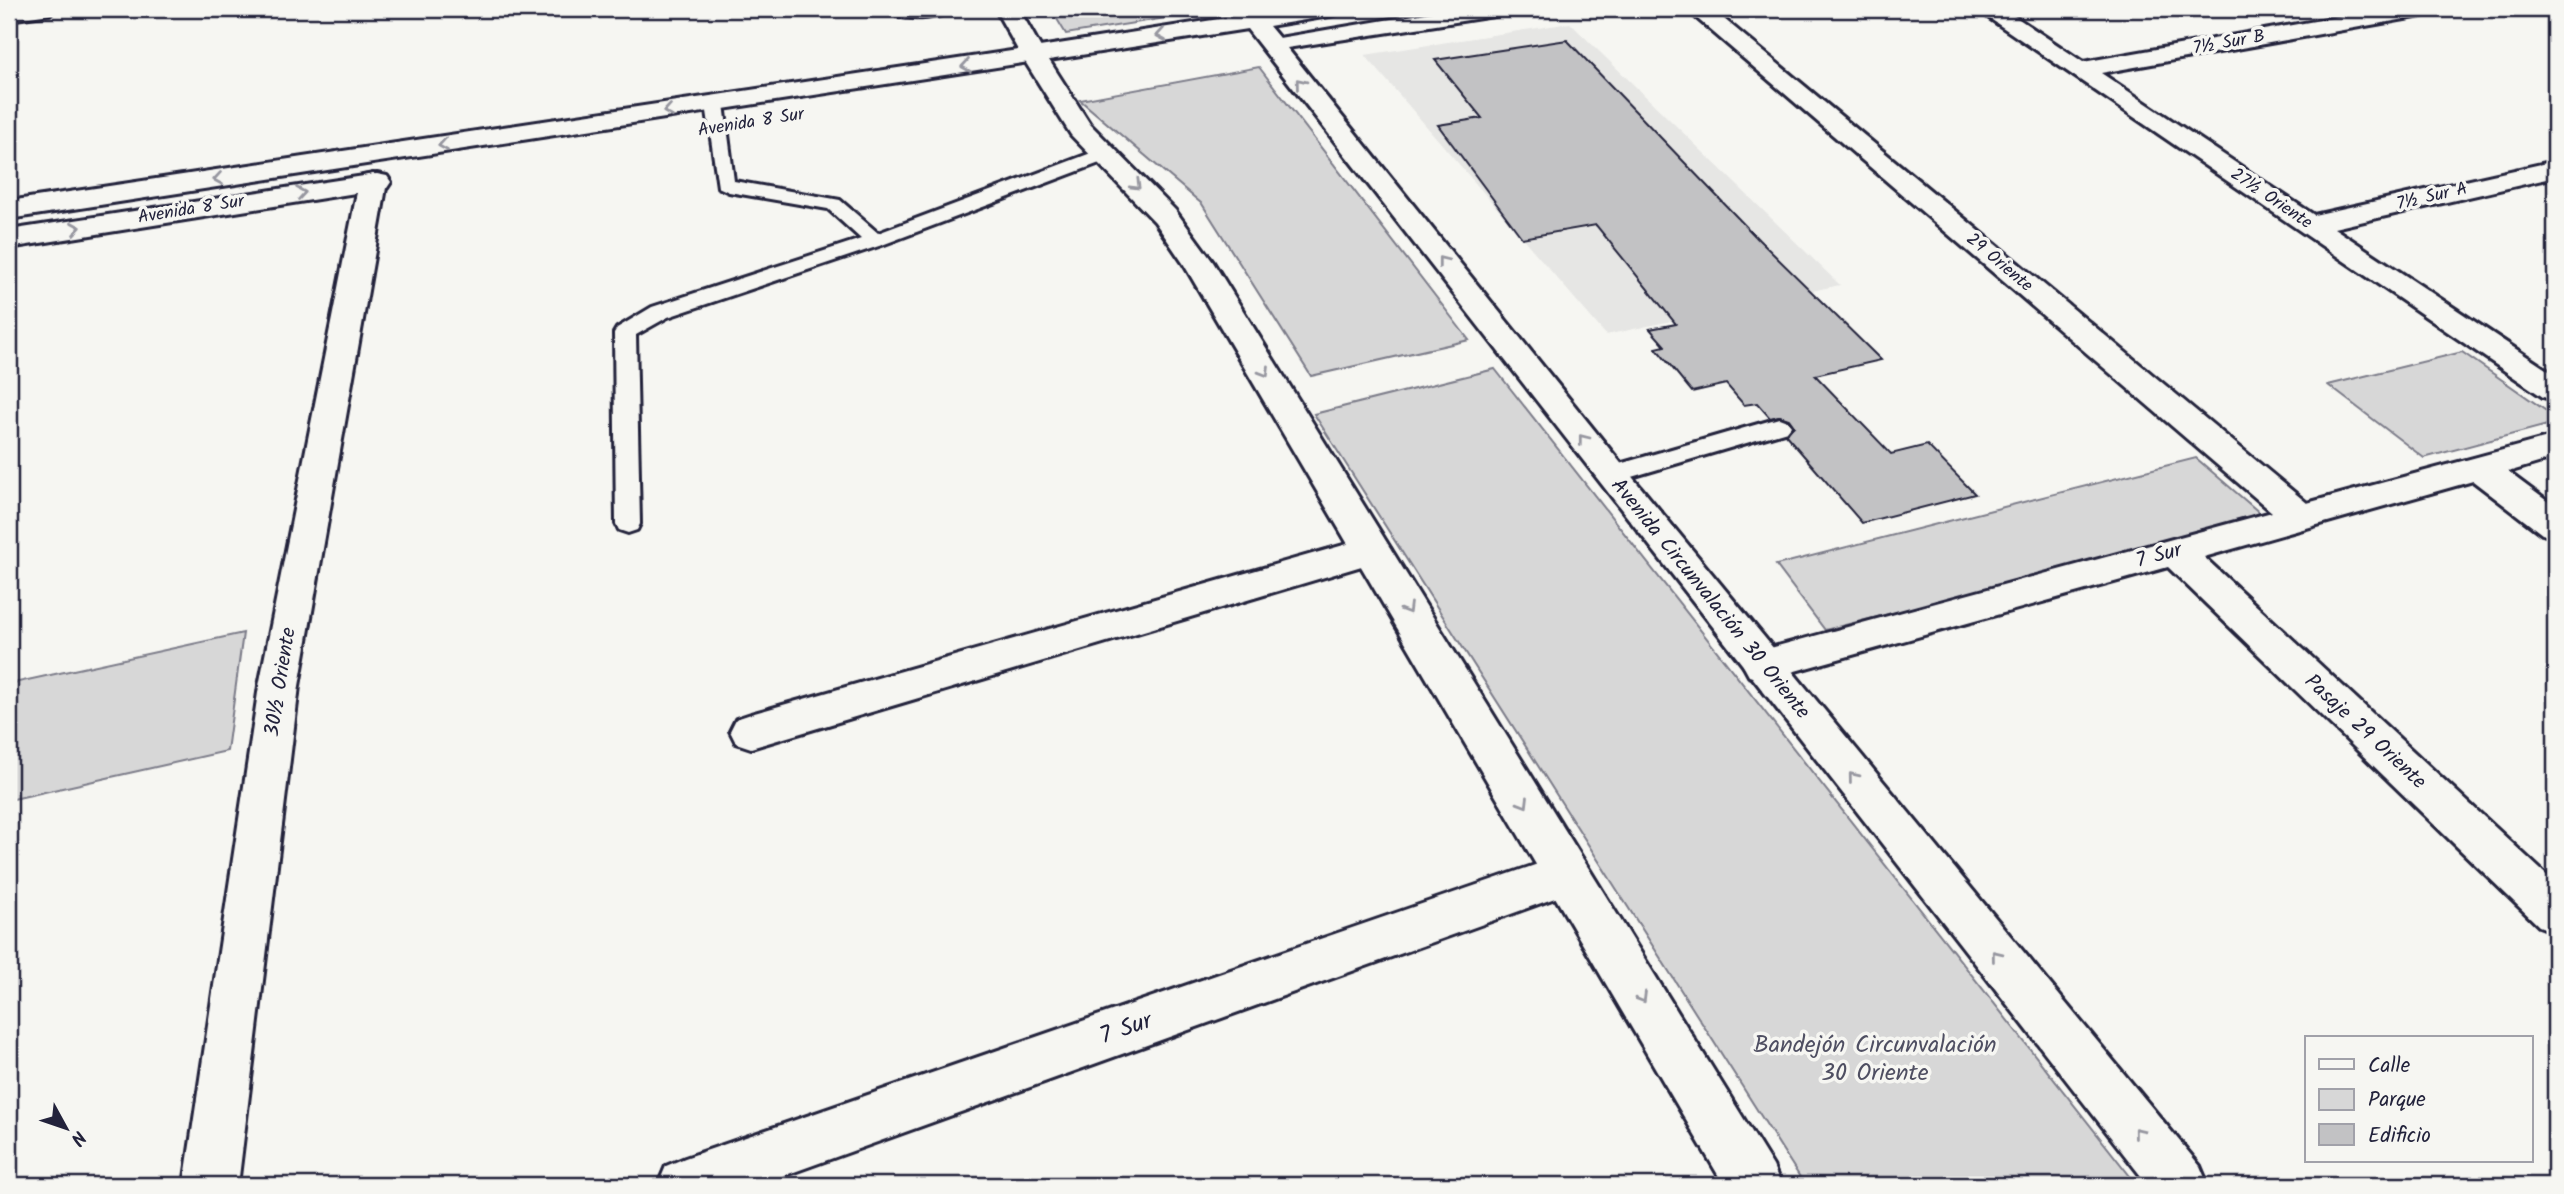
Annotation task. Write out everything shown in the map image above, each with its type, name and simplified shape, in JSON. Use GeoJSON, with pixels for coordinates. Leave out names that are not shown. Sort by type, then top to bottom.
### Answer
{"type":"FeatureCollection","features":[{"type":"Feature","properties":{"kind":"street"},"geometry":{"type":"LineString","coordinates":[[9,13],[42,9]]}},
{"type":"Feature","properties":{"kind":"street"},"geometry":{"type":"LineString","coordinates":[[1007,9],[1050,69],[1080,129],[1182,237],[1754,1185]]}},
{"type":"Feature","properties":{"kind":"street","name":"Avenida 8 Sur"},"geometry":{"type":"LineString","coordinates":[[9,233],[716,116],[1050,69],[1252,30],[1329,9]]}},
{"type":"Feature","properties":{"kind":"street","name":"Avenida 8 Sur"},"geometry":{"type":"LineString","coordinates":[[1252,30],[1494,9]]}},
{"type":"Feature","properties":{"kind":"street","name":"29 Oriente"},"geometry":{"type":"LineString","coordinates":[[1698,9],[2301,517]]}},
{"type":"Feature","properties":{"kind":"street","name":"27½ Oriente"},"geometry":{"type":"LineString","coordinates":[[1987,9],[2555,390]]}},
{"type":"Feature","properties":{"kind":"street","name":"7½ Sur B"},"geometry":{"type":"LineString","coordinates":[[2078,70],[2422,9]]}},
{"type":"Feature","properties":{"kind":"street","name":"Avenida Circunvalación 30 Oriente"},"geometry":{"type":"LineString","coordinates":[[1252,30],[2181,1185]]}},
{"type":"Feature","properties":{"kind":"street","name":"Avenida 8 Sur"},"geometry":{"type":"LineString","coordinates":[[566,152],[716,116]]}},
{"type":"Feature","properties":{"kind":"street","name":"7½ Sur A"},"geometry":{"type":"LineString","coordinates":[[2309,225],[2555,169]]}},
{"type":"Feature","properties":{"kind":"street","name":"Avenida 8 Sur"},"geometry":{"type":"LineString","coordinates":[[9,233],[386,180]]}},
{"type":"Feature","properties":{"kind":"street","name":"30½ Oriente"},"geometry":{"type":"LineString","coordinates":[[211,1185],[279,686],[386,180]]}},
{"type":"Feature","properties":{"kind":"street","name":"7 Sur"},"geometry":{"type":"LineString","coordinates":[[1763,665],[2555,447]]}},
{"type":"Feature","properties":{"kind":"street"},"geometry":{"type":"LineString","coordinates":[[2479,468],[2555,525]]}},
{"type":"Feature","properties":{"kind":"street"},"geometry":{"type":"LineString","coordinates":[[751,731],[1371,550]]}},
{"type":"Feature","properties":{"kind":"street","name":"Pasaje 29 Oriente"},"geometry":{"type":"LineString","coordinates":[[2175,552],[2555,912]]}},
{"type":"Feature","properties":{"kind":"street","name":"7 Sur"},"geometry":{"type":"LineString","coordinates":[[685,1185],[1567,874]]}},
{"type":"Feature","properties":{"kind":"lane"},"geometry":{"type":"LineString","coordinates":[[902,9],[903,13],[912,15],[946,9]]}},
{"type":"Feature","properties":{"kind":"lane"},"geometry":{"type":"LineString","coordinates":[[716,116],[724,183],[833,204],[841,208],[875,241]]}},
{"type":"Feature","properties":{"kind":"lane"},"geometry":{"type":"LineString","coordinates":[[628,524],[625,333],[660,312],[875,241],[1106,154]]}},
{"type":"Feature","properties":{"kind":"lane"},"geometry":{"type":"LineString","coordinates":[[1611,475],[1779,426]]}},
{"type":"Feature","properties":{"kind":"shaded area"},"geometry":{"type":"Polygon","coordinates":[[[1570,23],[1840,285],[1606,335],[1365,55],[1570,23]]]}},
{"type":"Feature","properties":{"kind":"green space"},"geometry":{"type":"Polygon","coordinates":[[[1051,9],[1222,9],[1066,34],[1051,9]]]}},
{"type":"Feature","properties":{"kind":"green space"},"geometry":{"type":"Polygon","coordinates":[[[1259,67],[1469,340],[1311,376],[1202,204],[1080,100],[1259,67]]]}},
{"type":"Feature","properties":{"kind":"green space"},"geometry":{"type":"Polygon","coordinates":[[[2462,352],[2555,417],[2555,423],[2424,458],[2328,385],[2462,352]]]}},
{"type":"Feature","properties":{"kind":"green space","name":"Bandejón Circunvalación 30 Oriente"},"geometry":{"type":"Polygon","coordinates":[[[1495,369],[2137,1185],[1805,1185],[1314,414],[1495,369]]]}},
{"type":"Feature","properties":{"kind":"green space"},"geometry":{"type":"Polygon","coordinates":[[[2196,458],[2268,520],[1825,630],[1776,565],[2196,458]]]}},
{"type":"Feature","properties":{"kind":"green space"},"geometry":{"type":"Polygon","coordinates":[[[243,633],[227,751],[9,800],[9,684],[243,633]]]}},
{"type":"Feature","properties":{"kind":"building"},"geometry":{"type":"Polygon","coordinates":[[[1567,40],[1759,240],[1881,360],[1815,375],[1891,454],[1927,445],[1975,494],[1862,523],[1785,434],[1794,426],[1789,419],[1780,416],[1770,418],[1757,403],[1744,405],[1726,384],[1692,392],[1656,348],[1665,346],[1650,329],[1676,324],[1596,225],[1522,238],[1438,125],[1482,118],[1435,60],[1567,40]]]}}]}
